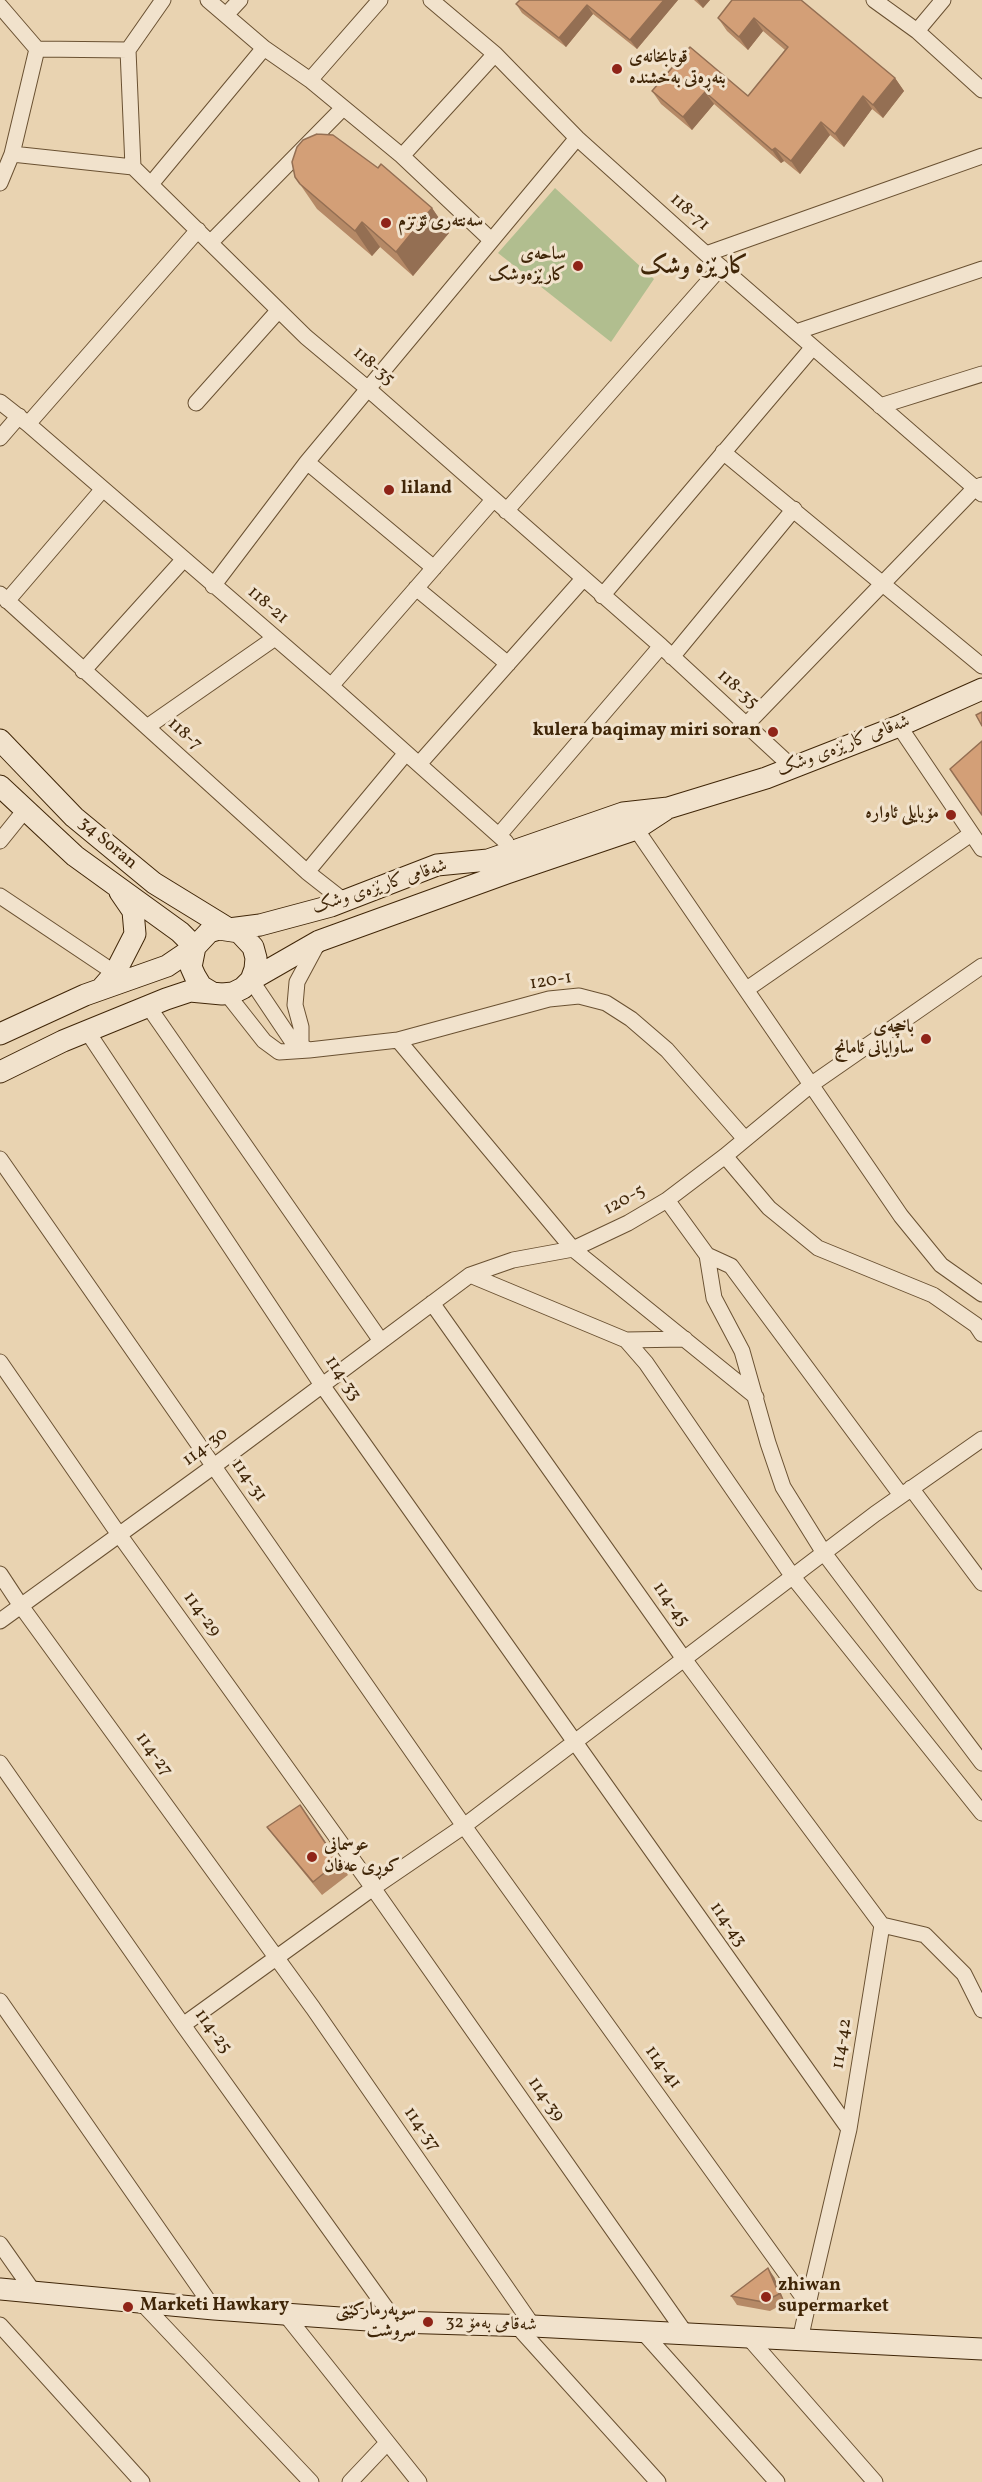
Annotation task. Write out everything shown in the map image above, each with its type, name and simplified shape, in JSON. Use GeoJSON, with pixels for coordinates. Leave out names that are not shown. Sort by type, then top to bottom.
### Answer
{"type":"FeatureCollection","features":[{"type":"Feature","properties":{"kind":"main road","name":"شەقامی کارێزەی وشک"},"geometry":{"type":"LineString","coordinates":[[229,929],[260,925],[344,901],[437,865],[488,860],[623,813],[668,808],[766,778],[899,726],[982,689]]}},
{"type":"Feature","properties":{"kind":"main road","name":"34 Soran"},"geometry":{"type":"LineString","coordinates":[[0,740],[74,817],[154,884],[229,929]]}},
{"type":"Feature","properties":{"kind":"main road","name":"34 Soran"},"geometry":{"type":"LineString","coordinates":[[0,786],[75,856],[180,932],[195,946]]}},
{"type":"Feature","properties":{"kind":"main road","name":"شەقامی کارێزەی وشک"},"geometry":{"type":"LineString","coordinates":[[251,980],[319,941],[469,886],[636,829],[668,808]]}},
{"type":"Feature","properties":{"kind":"main road"},"geometry":{"type":"LineString","coordinates":[[463,862],[469,886]]}},
{"type":"Feature","properties":{"kind":"main road"},"geometry":{"type":"LineString","coordinates":[[101,989],[115,973],[135,934],[133,911],[117,886]]}},
{"type":"Feature","properties":{"kind":"main road"},"geometry":{"type":"LineString","coordinates":[[0,1034],[101,989],[167,966],[195,946],[209,932],[229,929],[239,932],[253,947],[256,958],[255,969],[251,980],[243,988],[219,993],[190,991],[87,1031],[0,1072]]}},
{"type":"Feature","properties":{"kind":"main road"},"geometry":{"type":"LineString","coordinates":[[195,946],[191,967],[195,976],[201,986],[219,993]]}},
{"type":"Feature","properties":{"kind":"main road","name":"شەقامی بەمۆ 32"},"geometry":{"type":"LineString","coordinates":[[0,2289],[214,2309],[396,2322],[642,2331],[982,2349]]}},
{"type":"Feature","properties":{"kind":"street"},"geometry":{"type":"LineString","coordinates":[[12,154],[133,167],[128,50],[162,0]]}},
{"type":"Feature","properties":{"kind":"street"},"geometry":{"type":"LineString","coordinates":[[208,0],[264,48],[310,80],[402,156],[491,240]]}},
{"type":"Feature","properties":{"kind":"street"},"geometry":{"type":"LineString","coordinates":[[226,15],[240,0]]}},
{"type":"Feature","properties":{"kind":"street"},"geometry":{"type":"LineString","coordinates":[[310,80],[380,0]]}},
{"type":"Feature","properties":{"kind":"street","name":"118-71"},"geometry":{"type":"LineString","coordinates":[[431,0],[495,54],[578,138],[706,254],[980,489]]}},
{"type":"Feature","properties":{"kind":"street"},"geometry":{"type":"LineString","coordinates":[[874,0],[917,31],[982,90]]}},
{"type":"Feature","properties":{"kind":"street"},"geometry":{"type":"LineString","coordinates":[[917,31],[943,0]]}},
{"type":"Feature","properties":{"kind":"street"},"geometry":{"type":"LineString","coordinates":[[0,6],[37,49],[128,50]]}},
{"type":"Feature","properties":{"kind":"street"},"geometry":{"type":"LineString","coordinates":[[151,184],[264,48]]}},
{"type":"Feature","properties":{"kind":"street"},"geometry":{"type":"LineString","coordinates":[[0,183],[12,154],[37,49]]}},
{"type":"Feature","properties":{"kind":"street"},"geometry":{"type":"LineString","coordinates":[[402,156],[495,54]]}},
{"type":"Feature","properties":{"kind":"street"},"geometry":{"type":"LineString","coordinates":[[211,242],[344,108]]}},
{"type":"Feature","properties":{"kind":"street"},"geometry":{"type":"LineString","coordinates":[[213,586],[307,462],[367,388],[578,138]]}},
{"type":"Feature","properties":{"kind":"street"},"geometry":{"type":"LineString","coordinates":[[706,254],[982,156]]}},
{"type":"Feature","properties":{"kind":"street","name":"118-35"},"geometry":{"type":"LineString","coordinates":[[133,167],[278,311],[661,646],[792,767]]}},
{"type":"Feature","properties":{"kind":"street"},"geometry":{"type":"LineString","coordinates":[[0,438],[23,420],[198,230]]}},
{"type":"Feature","properties":{"kind":"street"},"geometry":{"type":"LineString","coordinates":[[506,511],[721,267]]}},
{"type":"Feature","properties":{"kind":"street"},"geometry":{"type":"LineString","coordinates":[[796,332],[978,274]]}},
{"type":"Feature","properties":{"kind":"street"},"geometry":{"type":"LineString","coordinates":[[196,403],[278,311]]}},
{"type":"Feature","properties":{"kind":"street"},"geometry":{"type":"LineString","coordinates":[[602,596],[813,347]]}},
{"type":"Feature","properties":{"kind":"street"},"geometry":{"type":"LineString","coordinates":[[880,405],[982,374]]}},
{"type":"Feature","properties":{"kind":"street","name":"118-21"},"geometry":{"type":"LineString","coordinates":[[0,402],[331,686],[503,838],[661,646]]}},
{"type":"Feature","properties":{"kind":"street"},"geometry":{"type":"LineString","coordinates":[[723,452],[981,663]]}},
{"type":"Feature","properties":{"kind":"street"},"geometry":{"type":"LineString","coordinates":[[307,462],[434,568]]}},
{"type":"Feature","properties":{"kind":"street"},"geometry":{"type":"LineString","coordinates":[[3,598],[103,489]]}},
{"type":"Feature","properties":{"kind":"street"},"geometry":{"type":"LineString","coordinates":[[746,724],[883,583],[980,489]]}},
{"type":"Feature","properties":{"kind":"street"},"geometry":{"type":"LineString","coordinates":[[331,686],[493,500]]}},
{"type":"Feature","properties":{"kind":"street"},"geometry":{"type":"LineString","coordinates":[[672,657],[794,509]]}},
{"type":"Feature","properties":{"kind":"street"},"geometry":{"type":"LineString","coordinates":[[83,670],[184,559]]}},
{"type":"Feature","properties":{"kind":"street"},"geometry":{"type":"LineString","coordinates":[[419,764],[583,579]]}},
{"type":"Feature","properties":{"kind":"street"},"geometry":{"type":"LineString","coordinates":[[416,588],[508,664]]}},
{"type":"Feature","properties":{"kind":"street","name":"118-7"},"geometry":{"type":"LineString","coordinates":[[3,598],[307,872],[344,901]]}},
{"type":"Feature","properties":{"kind":"street"},"geometry":{"type":"LineString","coordinates":[[147,727],[275,638]]}},
{"type":"Feature","properties":{"kind":"street"},"geometry":{"type":"LineString","coordinates":[[899,726],[982,848]]}},
{"type":"Feature","properties":{"kind":"street"},"geometry":{"type":"LineString","coordinates":[[899,726],[982,848]]}},
{"type":"Feature","properties":{"kind":"street"},"geometry":{"type":"LineString","coordinates":[[307,872],[406,753]]}},
{"type":"Feature","properties":{"kind":"street"},"geometry":{"type":"LineString","coordinates":[[0,841],[25,810]]}},
{"type":"Feature","properties":{"kind":"street"},"geometry":{"type":"LineString","coordinates":[[636,829],[901,1216],[941,1265],[982,1294]]}},
{"type":"Feature","properties":{"kind":"street"},"geometry":{"type":"LineString","coordinates":[[747,989],[971,834]]}},
{"type":"Feature","properties":{"kind":"street"},"geometry":{"type":"LineString","coordinates":[[0,896],[115,973]]}},
{"type":"Feature","properties":{"kind":"street"},"geometry":{"type":"LineString","coordinates":[[305,1048],[295,1005],[297,982],[319,941]]}},
{"type":"Feature","properties":{"kind":"street","name":"120-5"},"geometry":{"type":"LineString","coordinates":[[432,1303],[470,1275],[513,1260],[573,1249],[628,1223],[667,1200],[725,1156],[812,1084],[982,966]]}},
{"type":"Feature","properties":{"kind":"street"},"geometry":{"type":"LineString","coordinates":[[251,980],[292,1041],[305,1048]]}},
{"type":"Feature","properties":{"kind":"street","name":"120-1"},"geometry":{"type":"LineString","coordinates":[[219,993],[264,1041],[279,1052],[398,1040],[549,999],[579,996],[606,1004],[631,1019],[667,1050],[746,1139]]}},
{"type":"Feature","properties":{"kind":"street"},"geometry":{"type":"LineString","coordinates":[[148,1006],[381,1341]]}},
{"type":"Feature","properties":{"kind":"street","name":"114-33"},"geometry":{"type":"LineString","coordinates":[[87,1031],[322,1385],[574,1743]]}},
{"type":"Feature","properties":{"kind":"street"},"geometry":{"type":"LineString","coordinates":[[398,1040],[573,1249],[756,1396]]}},
{"type":"Feature","properties":{"kind":"street"},"geometry":{"type":"LineString","coordinates":[[725,1156],[769,1208],[818,1248],[933,1295],[976,1325],[982,1334]]}},
{"type":"Feature","properties":{"kind":"street","name":"114-31"},"geometry":{"type":"LineString","coordinates":[[0,1159],[464,1826]]}},
{"type":"Feature","properties":{"kind":"street"},"geometry":{"type":"LineString","coordinates":[[667,1200],[707,1255],[714,1298],[742,1351],[783,1487],[824,1553],[982,1763]]}},
{"type":"Feature","properties":{"kind":"street"},"geometry":{"type":"LineString","coordinates":[[707,1255],[731,1266],[906,1492],[982,1583]]}},
{"type":"Feature","properties":{"kind":"street"},"geometry":{"type":"LineString","coordinates":[[470,1275],[626,1340],[685,1339]]}},
{"type":"Feature","properties":{"kind":"street","name":"114-30"},"geometry":{"type":"LineString","coordinates":[[0,1621],[120,1536],[432,1303]]}},
{"type":"Feature","properties":{"kind":"street","name":"114-45"},"geometry":{"type":"LineString","coordinates":[[432,1303],[684,1659],[882,1925]]}},
{"type":"Feature","properties":{"kind":"street"},"geometry":{"type":"LineString","coordinates":[[626,1340],[646,1363],[793,1577],[982,1813]]}},
{"type":"Feature","properties":{"kind":"street","name":"114-29"},"geometry":{"type":"LineString","coordinates":[[0,1362],[120,1536],[373,1888]]}},
{"type":"Feature","properties":{"kind":"street"},"geometry":{"type":"LineString","coordinates":[[183,2025],[373,1888],[464,1826],[824,1553],[982,1439]]}},
{"type":"Feature","properties":{"kind":"street","name":"114-27"},"geometry":{"type":"LineString","coordinates":[[0,1574],[276,1958]]}},
{"type":"Feature","properties":{"kind":"street","name":"114-43"},"geometry":{"type":"LineString","coordinates":[[574,1743],[849,2129]]}},
{"type":"Feature","properties":{"kind":"street","name":"114-25"},"geometry":{"type":"LineString","coordinates":[[0,1763],[183,2025],[396,2322]]}},
{"type":"Feature","properties":{"kind":"street","name":"114-41"},"geometry":{"type":"LineString","coordinates":[[464,1826],[808,2304]]}},
{"type":"Feature","properties":{"kind":"street","name":"114-39"},"geometry":{"type":"LineString","coordinates":[[373,1888],[686,2334]]}},
{"type":"Feature","properties":{"kind":"street"},"geometry":{"type":"LineString","coordinates":[[882,1925],[925,1935],[964,1974],[982,2010]]}},
{"type":"Feature","properties":{"kind":"street","name":"114-42"},"geometry":{"type":"LineString","coordinates":[[808,2304],[849,2129],[882,1925]]}},
{"type":"Feature","properties":{"kind":"street","name":"114-37"},"geometry":{"type":"LineString","coordinates":[[276,1958],[525,2326],[658,2482]]}},
{"type":"Feature","properties":{"kind":"street"},"geometry":{"type":"LineString","coordinates":[[0,2001],[214,2309]]}},
{"type":"Feature","properties":{"kind":"street"},"geometry":{"type":"LineString","coordinates":[[0,2244],[33,2291]]}},
{"type":"Feature","properties":{"kind":"street"},"geometry":{"type":"LineString","coordinates":[[140,2301],[311,2482]]}},
{"type":"Feature","properties":{"kind":"street"},"geometry":{"type":"LineString","coordinates":[[800,2340],[808,2304]]}},
{"type":"Feature","properties":{"kind":"street"},"geometry":{"type":"LineString","coordinates":[[285,2314],[419,2482]]}},
{"type":"Feature","properties":{"kind":"street"},"geometry":{"type":"LineString","coordinates":[[0,2325],[142,2482]]}},
{"type":"Feature","properties":{"kind":"street"},"geometry":{"type":"LineString","coordinates":[[642,2331],[777,2482]]}},
{"type":"Feature","properties":{"kind":"street"},"geometry":{"type":"LineString","coordinates":[[748,2337],[875,2482]]}},
{"type":"Feature","properties":{"kind":"street"},"geometry":{"type":"LineString","coordinates":[[350,2482],[387,2443]]}},
{"type":"Feature","properties":{"kind":"green space","name":"ساحه‌ی کارێزه‌وشک"},"geometry":{"type":"Polygon","coordinates":[[[555,188],[654,279],[611,342],[498,253],[555,188]]]}},
{"type":"Feature","properties":{"kind":"building"},"geometry":{"type":"Polygon","coordinates":[[[520,0],[664,0],[630,40],[587,5],[559,38],[516,4],[520,0]]]}},
{"type":"Feature","properties":{"kind":"building"},"geometry":{"type":"Polygon","coordinates":[[[732,0],[801,0],[895,78],[873,105],[863,96],[835,134],[821,122],[791,161],[775,148],[772,150],[705,92],[683,117],[652,91],[690,47],[748,96],[788,47],[754,18],[739,37],[718,18],[732,0]]]}},
{"type":"Feature","properties":{"kind":"building","name":"سەنتەری ئۆتزم"},"geometry":{"type":"Polygon","coordinates":[[[317,134],[333,135],[378,168],[381,164],[432,208],[396,252],[362,222],[355,231],[300,184],[295,177],[292,162],[297,147],[303,140],[317,134]]]}},
{"type":"Feature","properties":{"kind":"building"},"geometry":{"type":"Polygon","coordinates":[[[982,712],[982,726],[976,715],[982,712]]]}},
{"type":"Feature","properties":{"kind":"building"},"geometry":{"type":"Polygon","coordinates":[[[982,741],[982,815],[950,769],[982,741]]]}},
{"type":"Feature","properties":{"kind":"building"},"geometry":{"type":"Polygon","coordinates":[[[300,1805],[338,1862],[313,1882],[267,1827],[300,1805]]]}},
{"type":"Feature","properties":{"kind":"building"},"geometry":{"type":"Polygon","coordinates":[[[768,2268],[779,2294],[763,2302],[731,2296],[768,2268]]]}},
{"type":"Feature","properties":{"kind":"place","name":"قوتابخانەی بنەڕەتی بەخشندە"},"geometry":{"type":"Point","coordinates":[617,69]}},
{"type":"Feature","properties":{"kind":"place","name":"سەنتەری ئۆتزم"},"geometry":{"type":"Point","coordinates":[386,223]}},
{"type":"Feature","properties":{"kind":"place","name":"ساحه‌ی کارێزه‌وشک"},"geometry":{"type":"Point","coordinates":[578,266]}},
{"type":"Feature","properties":{"kind":"place","name":"liland"},"geometry":{"type":"Point","coordinates":[389,490]}},
{"type":"Feature","properties":{"kind":"place","name":"kulera baqimay miri soran"},"geometry":{"type":"Point","coordinates":[773,732]}},
{"type":"Feature","properties":{"kind":"place","name":"مۆبایلی ئاوارە"},"geometry":{"type":"Point","coordinates":[951,815]}},
{"type":"Feature","properties":{"kind":"place","name":"باخچەی ساوایانی ئامانج"},"geometry":{"type":"Point","coordinates":[926,1039]}},
{"type":"Feature","properties":{"kind":"place","name":"عوسمانی کوڕی عەفان"},"geometry":{"type":"Point","coordinates":[312,1857]}},
{"type":"Feature","properties":{"kind":"place","name":"zhiwan supermarket"},"geometry":{"type":"Point","coordinates":[766,2297]}},
{"type":"Feature","properties":{"kind":"place","name":"Marketi Hawkary"},"geometry":{"type":"Point","coordinates":[128,2307]}},
{"type":"Feature","properties":{"kind":"place","name":"سوپەرمارکێتی سروشت"},"geometry":{"type":"Point","coordinates":[428,2322]}},
{"type":"Feature","properties":{"kind":"district","name":"کارێزە وشک"},"geometry":{"type":"Point","coordinates":[694,269]}}]}
